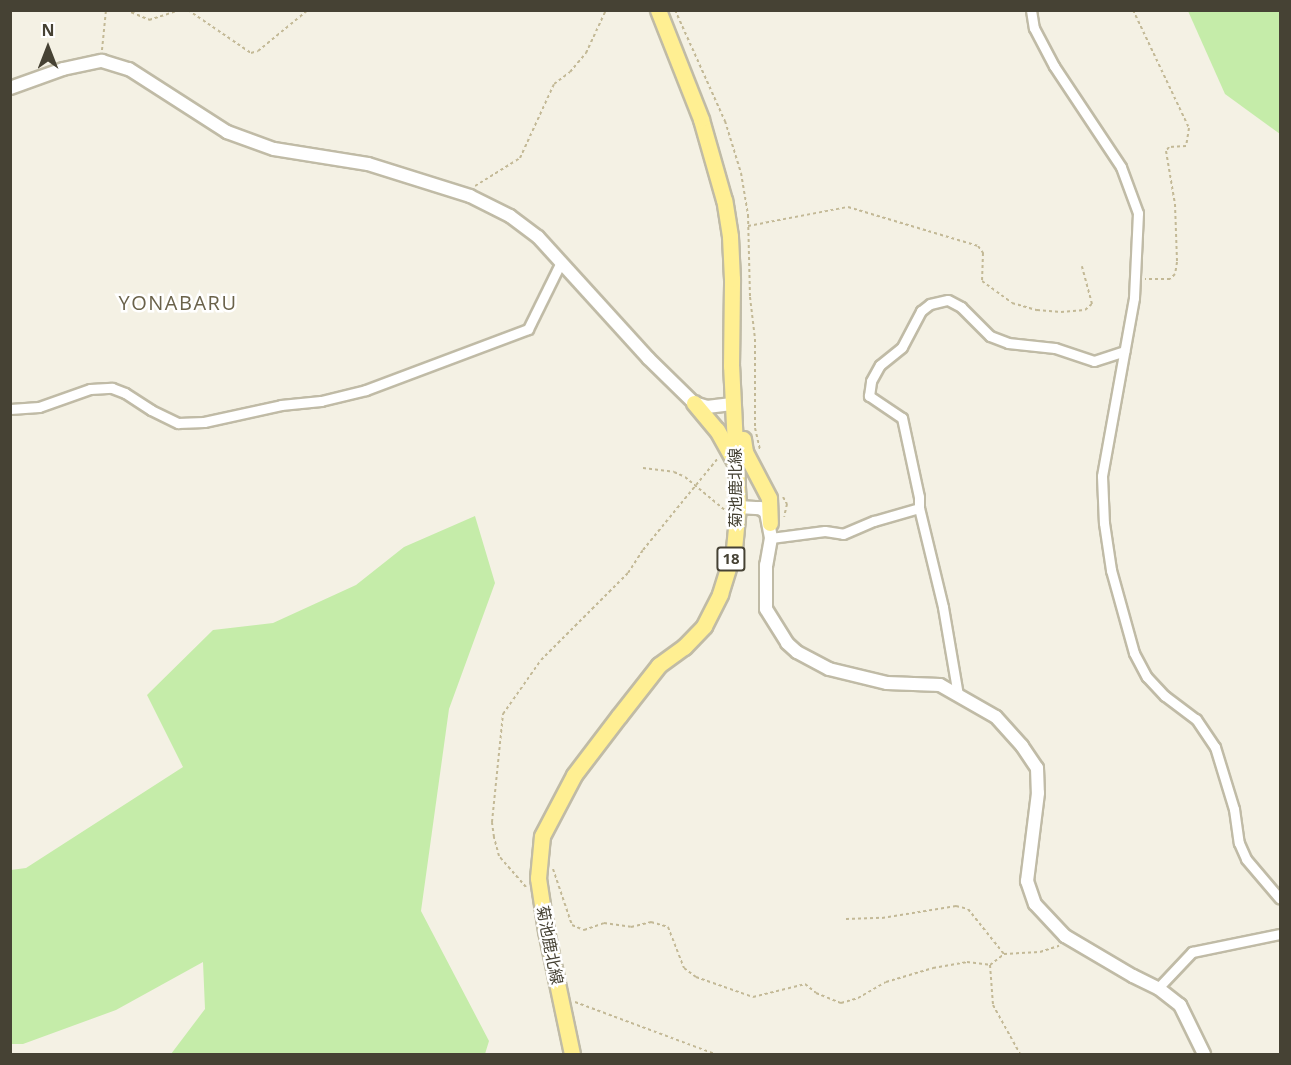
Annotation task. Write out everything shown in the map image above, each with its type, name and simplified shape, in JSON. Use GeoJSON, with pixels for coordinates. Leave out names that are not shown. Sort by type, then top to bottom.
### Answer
{"type":"FeatureCollection","features":[{"type":"Feature","properties":{"kind":"main road","name":"菊池鹿北線"},"geometry":{"type":"LineString","coordinates":[[572,1054],[538,878],[542,836],[574,775],[619,716],[659,665],[684,647],[704,626],[720,594],[734,549],[737,466],[732,396],[730,236],[724,200],[700,119],[658,10]]}},
{"type":"Feature","properties":{"kind":"main road"},"geometry":{"type":"LineString","coordinates":[[732,396],[745,452],[769,498],[770,531]]}},
{"type":"Feature","properties":{"kind":"main road"},"geometry":{"type":"LineString","coordinates":[[694,403],[728,447],[737,466]]}},
{"type":"Feature","properties":{"kind":"street"},"geometry":{"type":"LineString","coordinates":[[1030,10],[1034,28],[1054,66],[1107,144],[1133,195],[1138,213],[1136,279],[1102,476],[1104,523],[1111,570],[1134,653],[1147,677],[1165,696],[1196,720],[1215,747],[1234,809],[1239,843],[1246,859],[1281,899]]}},
{"type":"Feature","properties":{"kind":"street"},"geometry":{"type":"LineString","coordinates":[[10,88],[63,69],[102,61],[129,69],[237,136],[274,149],[368,164],[470,196],[510,216],[538,237],[648,358],[694,403],[707,407],[732,396]]}},
{"type":"Feature","properties":{"kind":"street"},"geometry":{"type":"LineString","coordinates":[[10,409],[39,407],[90,389],[112,388],[178,423],[204,422],[280,405],[321,401],[366,390],[528,329],[561,262]]}},
{"type":"Feature","properties":{"kind":"street"},"geometry":{"type":"LineString","coordinates":[[958,695],[943,607],[919,508],[920,497],[902,418],[869,396],[871,381],[880,365],[902,346],[921,311],[930,304],[948,300],[961,307],[990,336],[1008,343],[1055,348],[1094,361],[1124,351]]}},
{"type":"Feature","properties":{"kind":"street"},"geometry":{"type":"LineString","coordinates":[[737,510],[760,508],[766,512],[770,531],[766,565],[766,609],[786,644],[829,669],[886,683],[940,686],[996,717],[1022,746],[1037,768],[1038,793],[1027,881],[1035,904],[1052,925],[1065,936],[1132,976],[1158,988],[1180,1005],[1204,1054]]}},
{"type":"Feature","properties":{"kind":"street"},"geometry":{"type":"LineString","coordinates":[[770,531],[825,531],[843,534],[874,521],[919,508]]}},
{"type":"Feature","properties":{"kind":"street"},"geometry":{"type":"LineString","coordinates":[[1158,988],[1192,952],[1281,934]]}},
{"type":"Feature","properties":{"kind":"path"},"geometry":{"type":"LineString","coordinates":[[102,47],[106,10]]}},
{"type":"Feature","properties":{"kind":"path"},"geometry":{"type":"LineString","coordinates":[[126,10],[149,20],[179,10]]}},
{"type":"Feature","properties":{"kind":"path"},"geometry":{"type":"LineString","coordinates":[[188,10],[251,53],[258,51],[308,10]]}},
{"type":"Feature","properties":{"kind":"path"},"geometry":{"type":"LineString","coordinates":[[470,196],[474,186],[520,158],[554,84],[570,72],[586,54],[606,10]]}},
{"type":"Feature","properties":{"kind":"path"},"geometry":{"type":"LineString","coordinates":[[1133,10],[1189,128],[1186,146],[1169,147],[1166,151],[1175,204],[1177,262],[1175,274],[1170,279],[1136,279]]}},
{"type":"Feature","properties":{"kind":"path"},"geometry":{"type":"LineString","coordinates":[[748,226],[848,207],[978,246],[983,253],[982,281],[1012,303],[1037,310],[1061,312],[1085,310],[1092,304],[1082,266]]}},
{"type":"Feature","properties":{"kind":"path"},"geometry":{"type":"LineString","coordinates":[[541,897],[529,891],[499,856],[494,837],[492,822],[503,714],[541,660],[628,573],[642,550],[728,447]]}},
{"type":"Feature","properties":{"kind":"path"},"geometry":{"type":"LineString","coordinates":[[642,468],[674,472],[694,485],[722,510],[737,510]]}},
{"type":"Feature","properties":{"kind":"path"},"geometry":{"type":"LineString","coordinates":[[549,859],[572,925],[584,930],[604,923],[631,927],[651,922],[668,927],[684,968],[696,977],[753,996],[805,984],[816,993],[841,1003],[858,998],[886,982],[933,968],[967,962],[990,965],[1004,954],[1040,952],[1058,947],[1065,936]]}},
{"type":"Feature","properties":{"kind":"path"},"geometry":{"type":"LineString","coordinates":[[846,919],[882,918],[956,906],[968,909],[1004,954]]}},
{"type":"Feature","properties":{"kind":"path"},"geometry":{"type":"LineString","coordinates":[[990,965],[993,1005],[1020,1054]]}},
{"type":"Feature","properties":{"kind":"path"},"geometry":{"type":"LineString","coordinates":[[560,1000],[583,1003],[715,1054]]}},
{"type":"Feature","properties":{"kind":"green space"},"geometry":{"type":"Polygon","coordinates":[[[1188,11],[1280,11],[1280,134],[1225,94],[1188,11]]]}},
{"type":"Feature","properties":{"kind":"green space"},"geometry":{"type":"Polygon","coordinates":[[[475,516],[495,583],[449,709],[421,911],[489,1041],[485,1054],[171,1054],[205,1009],[203,962],[116,1010],[23,1044],[11,1044],[11,870],[26,868],[183,767],[147,695],[213,630],[273,623],[356,585],[404,547],[475,516]]]}},
{"type":"Feature","properties":{"kind":"district","name":"YONABARU"},"geometry":{"type":"Point","coordinates":[178,302]}}]}
